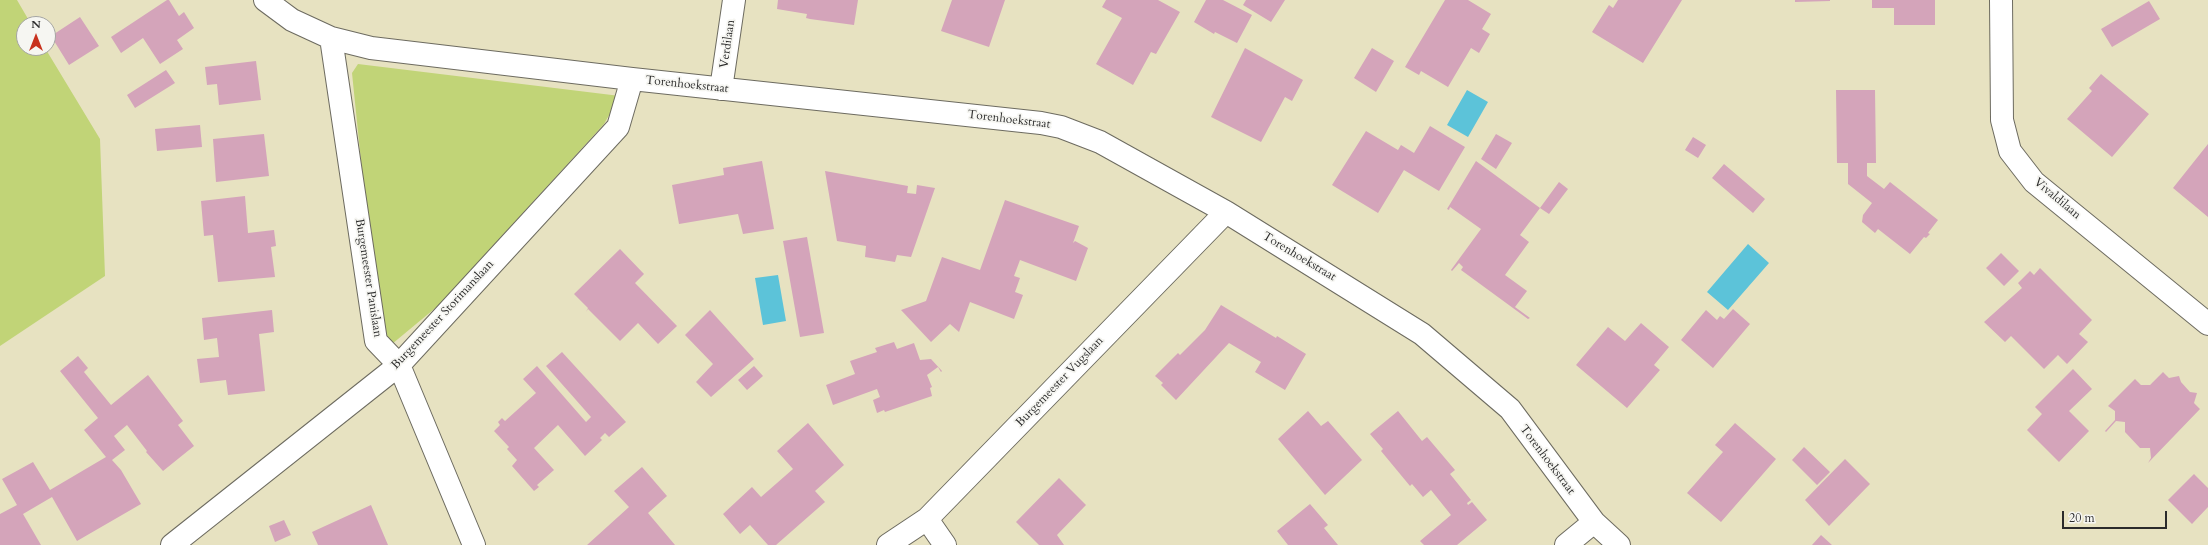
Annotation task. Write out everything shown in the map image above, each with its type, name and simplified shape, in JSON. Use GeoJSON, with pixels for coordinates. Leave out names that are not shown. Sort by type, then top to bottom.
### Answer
{"type":"FeatureCollection","features":[{"type":"Feature","properties":{"kind":"street","name":"Torenhoekstraat"},"geometry":{"type":"LineString","coordinates":[[265,0],[292,20],[331,38],[371,48],[632,79],[1041,123],[1061,127],[1100,142],[1226,212],[1381,307],[1422,334],[1510,409],[1594,522],[1619,545]]}},
{"type":"Feature","properties":{"kind":"street","name":"Verdilaan"},"geometry":{"type":"LineString","coordinates":[[722,89],[734,0]]}},
{"type":"Feature","properties":{"kind":"street","name":"Vivaldilaan"},"geometry":{"type":"LineString","coordinates":[[2001,0],[2002,120],[2010,151],[2034,182],[2208,324]]}},
{"type":"Feature","properties":{"kind":"street","name":"Burgemeester Panislaan"},"geometry":{"type":"LineString","coordinates":[[331,38],[376,341],[399,365],[474,545]]}},
{"type":"Feature","properties":{"kind":"street","name":"Burgemeester Storimanslaan"},"geometry":{"type":"LineString","coordinates":[[172,545],[399,365],[618,127],[632,79]]}},
{"type":"Feature","properties":{"kind":"street","name":"Burgemeester Vugslaan"},"geometry":{"type":"LineString","coordinates":[[888,545],[927,519],[1226,212]]}},
{"type":"Feature","properties":{"kind":"street"},"geometry":{"type":"LineString","coordinates":[[927,519],[946,545]]}},
{"type":"Feature","properties":{"kind":"street"},"geometry":{"type":"LineString","coordinates":[[1566,545],[1594,522]]}},
{"type":"Feature","properties":{"kind":"green space"},"geometry":{"type":"Polygon","coordinates":[[[0,0],[17,0],[26,16],[16,16],[16,56],[50,56],[100,139],[105,276],[0,346],[0,0]]]}},
{"type":"Feature","properties":{"kind":"green space"},"geometry":{"type":"Polygon","coordinates":[[[358,64],[620,96],[604,124],[439,305],[392,344],[379,337],[352,73],[358,64]]]}},
{"type":"Feature","properties":{"kind":"water"},"geometry":{"type":"Polygon","coordinates":[[[1467,90],[1488,102],[1468,137],[1447,125],[1467,90]]]}},
{"type":"Feature","properties":{"kind":"water"},"geometry":{"type":"Polygon","coordinates":[[[1748,244],[1769,263],[1728,310],[1707,292],[1748,244]]]}},
{"type":"Feature","properties":{"kind":"water"},"geometry":{"type":"Polygon","coordinates":[[[778,275],[786,321],[763,325],[755,278],[778,275]]]}},
{"type":"Feature","properties":{"kind":"building"},"geometry":{"type":"Polygon","coordinates":[[[169,0],[179,16],[184,12],[194,28],[177,40],[183,49],[160,64],[143,38],[121,53],[111,37],[169,0]]]}},
{"type":"Feature","properties":{"kind":"building"},"geometry":{"type":"Polygon","coordinates":[[[778,0],[858,0],[854,25],[810,19],[806,18],[807,14],[777,9],[778,0]]]}},
{"type":"Feature","properties":{"kind":"building"},"geometry":{"type":"Polygon","coordinates":[[[952,0],[1005,0],[989,47],[941,31],[952,0]]]}},
{"type":"Feature","properties":{"kind":"building"},"geometry":{"type":"Polygon","coordinates":[[[1106,0],[1158,0],[1180,12],[1156,54],[1151,52],[1133,85],[1096,64],[1122,18],[1102,7],[1106,0]]]}},
{"type":"Feature","properties":{"kind":"building"},"geometry":{"type":"Polygon","coordinates":[[[1206,0],[1223,0],[1252,15],[1237,43],[1215,32],[1214,34],[1194,22],[1206,0]]]}},
{"type":"Feature","properties":{"kind":"building"},"geometry":{"type":"Polygon","coordinates":[[[1246,0],[1285,0],[1271,22],[1243,5],[1246,0]]]}},
{"type":"Feature","properties":{"kind":"building"},"geometry":{"type":"Polygon","coordinates":[[[1445,0],[1468,0],[1491,14],[1482,29],[1490,34],[1479,53],[1471,48],[1448,87],[1421,71],[1419,75],[1405,67],[1445,0]]]}},
{"type":"Feature","properties":{"kind":"building"},"geometry":{"type":"Polygon","coordinates":[[[1618,0],[1682,0],[1643,63],[1592,32],[1609,5],[1613,8],[1618,0]]]}},
{"type":"Feature","properties":{"kind":"building"},"geometry":{"type":"Polygon","coordinates":[[[1795,0],[1830,0],[1830,1],[1795,2],[1795,0]]]}},
{"type":"Feature","properties":{"kind":"building"},"geometry":{"type":"Polygon","coordinates":[[[1872,0],[1935,0],[1935,25],[1894,25],[1894,8],[1872,8],[1872,0]]]}},
{"type":"Feature","properties":{"kind":"building"},"geometry":{"type":"Polygon","coordinates":[[[2149,1],[2160,19],[2112,47],[2101,29],[2149,1]]]}},
{"type":"Feature","properties":{"kind":"building"},"geometry":{"type":"Polygon","coordinates":[[[80,17],[99,46],[69,65],[56,44],[56,33],[80,17]]]}},
{"type":"Feature","properties":{"kind":"building"},"geometry":{"type":"Polygon","coordinates":[[[1245,48],[1303,80],[1292,101],[1285,97],[1261,142],[1211,117],[1245,48]]]}},
{"type":"Feature","properties":{"kind":"building"},"geometry":{"type":"Polygon","coordinates":[[[1372,48],[1394,61],[1376,92],[1354,78],[1372,48]]]}},
{"type":"Feature","properties":{"kind":"building"},"geometry":{"type":"Polygon","coordinates":[[[256,61],[261,100],[219,105],[217,84],[207,85],[205,67],[256,61]]]}},
{"type":"Feature","properties":{"kind":"building"},"geometry":{"type":"Polygon","coordinates":[[[166,70],[175,83],[135,108],[127,95],[166,70]]]}},
{"type":"Feature","properties":{"kind":"building"},"geometry":{"type":"Polygon","coordinates":[[[2101,74],[2149,114],[2112,157],[2067,119],[2092,91],[2089,88],[2101,74]]]}},
{"type":"Feature","properties":{"kind":"building"},"geometry":{"type":"Polygon","coordinates":[[[1836,90],[1875,90],[1876,163],[1867,163],[1867,176],[1884,189],[1890,182],[1938,220],[1928,233],[1930,234],[1926,238],[1924,237],[1910,254],[1878,229],[1875,233],[1862,222],[1863,215],[1872,203],[1848,184],[1848,163],[1837,163],[1836,90]]]}},
{"type":"Feature","properties":{"kind":"building"},"geometry":{"type":"Polygon","coordinates":[[[200,125],[202,147],[157,151],[155,129],[200,125]]]}},
{"type":"Feature","properties":{"kind":"building"},"geometry":{"type":"Polygon","coordinates":[[[1430,126],[1465,147],[1439,191],[1404,170],[1378,213],[1332,185],[1366,131],[1398,150],[1401,145],[1414,153],[1430,126]]]}},
{"type":"Feature","properties":{"kind":"building"},"geometry":{"type":"Polygon","coordinates":[[[264,134],[269,176],[216,182],[213,139],[264,134]]]}},
{"type":"Feature","properties":{"kind":"building"},"geometry":{"type":"Polygon","coordinates":[[[1496,134],[1512,143],[1496,169],[1481,159],[1496,134]]]}},
{"type":"Feature","properties":{"kind":"building"},"geometry":{"type":"Polygon","coordinates":[[[1693,137],[1706,145],[1698,158],[1685,150],[1693,137]]]}},
{"type":"Feature","properties":{"kind":"building"},"geometry":{"type":"Polygon","coordinates":[[[2208,144],[2208,217],[2173,188],[2208,144]]]}},
{"type":"Feature","properties":{"kind":"building"},"geometry":{"type":"Polygon","coordinates":[[[762,161],[774,229],[743,234],[738,214],[679,224],[672,185],[724,175],[723,168],[762,161]]]}},
{"type":"Feature","properties":{"kind":"building"},"geometry":{"type":"Polygon","coordinates":[[[1476,161],[1540,208],[1520,235],[1529,242],[1505,275],[1527,291],[1515,307],[1530,318],[1528,319],[1461,270],[1463,267],[1459,263],[1452,271],[1451,270],[1481,229],[1450,207],[1449,210],[1447,209],[1476,161]]]}},
{"type":"Feature","properties":{"kind":"building"},"geometry":{"type":"Polygon","coordinates":[[[1724,164],[1765,199],[1753,213],[1712,178],[1724,164]]]}},
{"type":"Feature","properties":{"kind":"building"},"geometry":{"type":"Polygon","coordinates":[[[825,171],[908,186],[907,193],[916,194],[917,185],[935,188],[911,257],[897,255],[895,262],[865,257],[866,246],[837,241],[825,171]]]}},
{"type":"Feature","properties":{"kind":"building"},"geometry":{"type":"Polygon","coordinates":[[[1559,182],[1568,189],[1549,214],[1540,208],[1559,182]]]}},
{"type":"Feature","properties":{"kind":"building"},"geometry":{"type":"Polygon","coordinates":[[[245,196],[248,233],[274,230],[276,246],[271,247],[275,277],[218,282],[213,235],[204,236],[201,201],[245,196]]]}},
{"type":"Feature","properties":{"kind":"building"},"geometry":{"type":"Polygon","coordinates":[[[1005,200],[1079,226],[1073,243],[1075,241],[1088,248],[1076,281],[1020,260],[1014,276],[1020,278],[1015,292],[1023,295],[1014,319],[970,302],[959,332],[950,324],[931,342],[901,310],[926,301],[942,257],[980,270],[1005,200]]]}},
{"type":"Feature","properties":{"kind":"building"},"geometry":{"type":"Polygon","coordinates":[[[807,237],[824,333],[800,337],[783,241],[807,237]]]}},
{"type":"Feature","properties":{"kind":"building"},"geometry":{"type":"Polygon","coordinates":[[[620,249],[644,274],[635,283],[677,326],[658,344],[638,323],[620,341],[588,309],[586,312],[588,308],[574,294],[620,249]]]}},
{"type":"Feature","properties":{"kind":"building"},"geometry":{"type":"Polygon","coordinates":[[[2001,253],[2019,271],[2004,286],[1986,268],[2001,253]]]}},
{"type":"Feature","properties":{"kind":"building"},"geometry":{"type":"Polygon","coordinates":[[[2040,268],[2092,320],[2079,334],[2088,342],[2067,364],[2058,355],[2044,369],[2011,336],[2005,342],[1984,322],[2022,288],[2018,283],[2030,271],[2034,275],[2040,268]]]}},
{"type":"Feature","properties":{"kind":"building"},"geometry":{"type":"Polygon","coordinates":[[[1221,305],[1306,354],[1285,390],[1255,372],[1261,362],[1229,343],[1176,400],[1161,385],[1163,383],[1155,376],[1178,353],[1180,355],[1205,330],[1221,305]]]}},
{"type":"Feature","properties":{"kind":"building"},"geometry":{"type":"Polygon","coordinates":[[[1733,309],[1750,324],[1713,368],[1681,340],[1706,310],[1717,320],[1720,316],[1724,319],[1733,309]]]}},
{"type":"Feature","properties":{"kind":"building"},"geometry":{"type":"Polygon","coordinates":[[[272,310],[274,332],[259,334],[265,391],[228,395],[226,380],[200,383],[197,359],[219,357],[217,338],[204,340],[202,318],[272,310]]]}},
{"type":"Feature","properties":{"kind":"building"},"geometry":{"type":"Polygon","coordinates":[[[710,310],[754,359],[711,397],[696,382],[713,364],[685,335],[710,310]]]}},
{"type":"Feature","properties":{"kind":"building"},"geometry":{"type":"Polygon","coordinates":[[[1641,323],[1669,347],[1654,365],[1660,370],[1627,408],[1576,365],[1608,327],[1625,341],[1641,323]]]}},
{"type":"Feature","properties":{"kind":"building"},"geometry":{"type":"Polygon","coordinates":[[[894,342],[897,349],[914,343],[920,360],[931,359],[942,371],[941,372],[938,367],[927,375],[932,387],[930,388],[932,396],[885,412],[884,410],[877,413],[873,400],[880,397],[877,389],[833,405],[826,385],[855,374],[850,361],[877,352],[875,348],[894,342]]]}},
{"type":"Feature","properties":{"kind":"building"},"geometry":{"type":"Polygon","coordinates":[[[562,352],[626,422],[609,437],[605,433],[600,438],[602,440],[585,456],[558,425],[534,448],[554,470],[537,485],[539,487],[534,491],[512,466],[517,460],[507,449],[509,447],[494,431],[500,425],[498,422],[502,418],[505,421],[536,393],[523,379],[537,366],[586,422],[591,417],[546,366],[562,352]]]}},
{"type":"Feature","properties":{"kind":"building"},"geometry":{"type":"Polygon","coordinates":[[[78,356],[88,368],[84,372],[111,405],[148,375],[183,421],[178,425],[194,446],[163,471],[146,452],[147,451],[127,425],[114,436],[125,450],[112,460],[121,470],[141,504],[77,541],[52,497],[23,514],[41,545],[0,545],[0,514],[17,505],[2,479],[33,462],[50,490],[106,457],[84,430],[98,418],[60,371],[78,356]]]}},
{"type":"Feature","properties":{"kind":"building"},"geometry":{"type":"Polygon","coordinates":[[[754,366],[763,376],[747,390],[738,380],[754,366]]]}},
{"type":"Feature","properties":{"kind":"building"},"geometry":{"type":"Polygon","coordinates":[[[2073,369],[2092,389],[2069,411],[2089,431],[2059,462],[2027,430],[2042,414],[2035,407],[2073,369]]]}},
{"type":"Feature","properties":{"kind":"building"},"geometry":{"type":"Polygon","coordinates":[[[2163,372],[2169,378],[2179,376],[2181,382],[2190,392],[2197,393],[2194,403],[2200,409],[2148,463],[2151,458],[2150,448],[2140,448],[2125,432],[2125,422],[2116,421],[2106,432],[2105,431],[2115,420],[2115,411],[2108,406],[2135,379],[2141,385],[2150,385],[2163,372]]]}},
{"type":"Feature","properties":{"kind":"building"},"geometry":{"type":"Polygon","coordinates":[[[1308,411],[1321,426],[1328,421],[1362,460],[1325,495],[1278,439],[1308,411]]]}},
{"type":"Feature","properties":{"kind":"building"},"geometry":{"type":"Polygon","coordinates":[[[1398,411],[1422,441],[1427,437],[1455,470],[1450,474],[1471,500],[1467,503],[1468,505],[1472,502],[1487,520],[1457,545],[1424,545],[1420,541],[1451,515],[1431,490],[1423,497],[1412,484],[1410,486],[1381,451],[1383,449],[1370,434],[1398,411]]]}},
{"type":"Feature","properties":{"kind":"building"},"geometry":{"type":"Polygon","coordinates":[[[808,423],[844,465],[815,491],[825,502],[776,545],[768,545],[750,525],[740,534],[723,514],[752,487],[761,497],[793,469],[777,451],[808,423]]]}},
{"type":"Feature","properties":{"kind":"building"},"geometry":{"type":"Polygon","coordinates":[[[1735,423],[1776,459],[1721,522],[1687,493],[1723,452],[1715,445],[1735,423]]]}},
{"type":"Feature","properties":{"kind":"building"},"geometry":{"type":"Polygon","coordinates":[[[1804,447],[1830,472],[1817,485],[1792,460],[1804,447]]]}},
{"type":"Feature","properties":{"kind":"building"},"geometry":{"type":"Polygon","coordinates":[[[1845,459],[1870,484],[1829,526],[1805,500],[1845,459]]]}},
{"type":"Feature","properties":{"kind":"building"},"geometry":{"type":"Polygon","coordinates":[[[642,467],[667,496],[648,513],[675,545],[587,545],[629,507],[614,491],[642,467]]]}},
{"type":"Feature","properties":{"kind":"building"},"geometry":{"type":"Polygon","coordinates":[[[2194,474],[2208,488],[2208,507],[2192,524],[2168,500],[2194,474]]]}},
{"type":"Feature","properties":{"kind":"building"},"geometry":{"type":"Polygon","coordinates":[[[1059,478],[1086,505],[1057,535],[1064,545],[1039,545],[1016,522],[1059,478]]]}},
{"type":"Feature","properties":{"kind":"building"},"geometry":{"type":"Polygon","coordinates":[[[1310,504],[1328,525],[1324,528],[1338,545],[1288,545],[1277,531],[1310,504]]]}},
{"type":"Feature","properties":{"kind":"building"},"geometry":{"type":"Polygon","coordinates":[[[371,505],[388,545],[318,545],[312,532],[371,505]]]}},
{"type":"Feature","properties":{"kind":"building"},"geometry":{"type":"Polygon","coordinates":[[[284,520],[291,535],[275,542],[269,526],[284,520]]]}},
{"type":"Feature","properties":{"kind":"building"},"geometry":{"type":"Polygon","coordinates":[[[1821,535],[1832,545],[1812,545],[1821,535]]]}}]}
